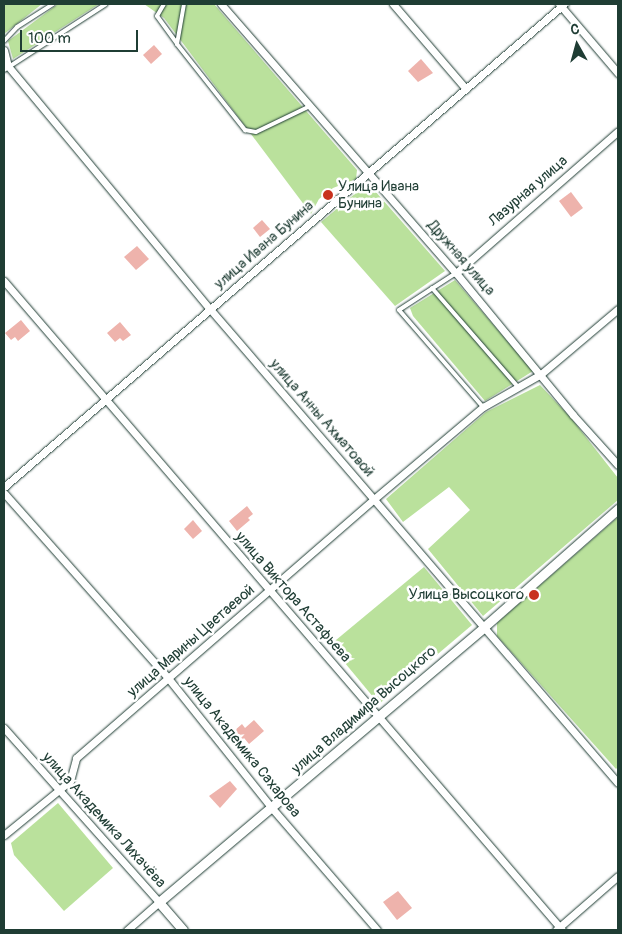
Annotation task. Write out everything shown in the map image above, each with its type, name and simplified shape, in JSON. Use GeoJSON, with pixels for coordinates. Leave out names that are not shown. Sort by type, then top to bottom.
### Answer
{"type":"FeatureCollection","features":[{"type":"Feature","properties":{"kind":"street","name":"Дружная улица"},"geometry":{"type":"LineString","coordinates":[[221,4],[456,273],[541,374],[573,416],[618,465]]}},
{"type":"Feature","properties":{"kind":"street"},"geometry":{"type":"LineString","coordinates":[[392,4],[466,89]]}},
{"type":"Feature","properties":{"kind":"street"},"geometry":{"type":"LineString","coordinates":[[561,5],[618,73]]}},
{"type":"Feature","properties":{"kind":"street","name":"улица Ивана Бунина"},"geometry":{"type":"LineString","coordinates":[[4,487],[370,174],[561,5]]}},
{"type":"Feature","properties":{"kind":"street"},"geometry":{"type":"LineString","coordinates":[[4,50],[6,68]]}},
{"type":"Feature","properties":{"kind":"street","name":"улица Анны Ахматовой"},"geometry":{"type":"LineString","coordinates":[[6,68],[210,309],[618,783]]}},
{"type":"Feature","properties":{"kind":"street","name":"Лазурная улица"},"geometry":{"type":"LineString","coordinates":[[456,273],[618,131]]}},
{"type":"Feature","properties":{"kind":"street","name":"улица Виктора Астафьева"},"geometry":{"type":"LineString","coordinates":[[4,281],[559,929]]}},
{"type":"Feature","properties":{"kind":"street","name":"улица Марины Цветаевой"},"geometry":{"type":"LineString","coordinates":[[4,835],[70,781],[76,758],[374,499],[483,407],[541,374],[618,309]]}},
{"type":"Feature","properties":{"kind":"street","name":"улица Академика Сахарова"},"geometry":{"type":"LineString","coordinates":[[4,493],[168,678],[271,807],[377,930]]}},
{"type":"Feature","properties":{"kind":"street","name":"улица Владимира Высоцкого"},"geometry":{"type":"LineString","coordinates":[[127,930],[484,627],[618,509]]}},
{"type":"Feature","properties":{"kind":"street","name":"улица Академика Лихачёва"},"geometry":{"type":"LineString","coordinates":[[4,728],[184,930]]}},
{"type":"Feature","properties":{"kind":"street"},"geometry":{"type":"LineString","coordinates":[[559,929],[618,876]]}},
{"type":"Feature","properties":{"kind":"lane"},"geometry":{"type":"LineString","coordinates":[[4,41],[17,27],[53,4]]}},
{"type":"Feature","properties":{"kind":"lane"},"geometry":{"type":"LineString","coordinates":[[6,68],[106,4]]}},
{"type":"Feature","properties":{"kind":"lane"},"geometry":{"type":"LineString","coordinates":[[164,4],[157,16],[235,120],[245,130],[256,132],[310,106]]}},
{"type":"Feature","properties":{"kind":"lane"},"geometry":{"type":"LineString","coordinates":[[177,44],[184,4]]}},
{"type":"Feature","properties":{"kind":"lane"},"geometry":{"type":"LineString","coordinates":[[456,273],[399,310],[483,407]]}},
{"type":"Feature","properties":{"kind":"lane"},"geometry":{"type":"LineString","coordinates":[[432,288],[518,387]]}},
{"type":"Feature","properties":{"kind":"green space"},"geometry":{"type":"Polygon","coordinates":[[[4,4],[42,4],[4,34],[4,4]]]}},
{"type":"Feature","properties":{"kind":"green space"},"geometry":{"type":"Polygon","coordinates":[[[58,4],[99,4],[13,59],[8,41],[58,4]]]}},
{"type":"Feature","properties":{"kind":"green space"},"geometry":{"type":"Polygon","coordinates":[[[144,4],[214,4],[357,170],[356,179],[333,188],[319,199],[311,214],[164,18],[144,4]]]}},
{"type":"Feature","properties":{"kind":"green space"},"geometry":{"type":"Polygon","coordinates":[[[368,183],[445,271],[395,306],[321,222],[368,183]]]}},
{"type":"Feature","properties":{"kind":"green space"},"geometry":{"type":"Polygon","coordinates":[[[455,280],[533,371],[485,401],[413,316],[410,308],[455,280]]]}},
{"type":"Feature","properties":{"kind":"green space"},"geometry":{"type":"Polygon","coordinates":[[[540,385],[571,418],[618,478],[618,500],[483,616],[428,549],[470,510],[449,487],[403,522],[386,499],[486,412],[540,385]]]}},
{"type":"Feature","properties":{"kind":"green space"},"geometry":{"type":"Polygon","coordinates":[[[618,517],[618,767],[616,769],[497,636],[497,623],[618,517]]]}},
{"type":"Feature","properties":{"kind":"green space"},"geometry":{"type":"Polygon","coordinates":[[[424,567],[472,625],[379,704],[330,645],[424,567]]]}},
{"type":"Feature","properties":{"kind":"green space"},"geometry":{"type":"Polygon","coordinates":[[[58,803],[113,868],[64,911],[14,855],[11,843],[58,803]]]}},
{"type":"Feature","properties":{"kind":"building"},"geometry":{"type":"Polygon","coordinates":[[[154,45],[162,54],[151,64],[143,55],[154,45]]]}},
{"type":"Feature","properties":{"kind":"building"},"geometry":{"type":"Polygon","coordinates":[[[421,59],[433,73],[418,82],[408,71],[421,59]]]}},
{"type":"Feature","properties":{"kind":"building"},"geometry":{"type":"Polygon","coordinates":[[[571,192],[583,208],[571,217],[559,201],[571,192]]]}},
{"type":"Feature","properties":{"kind":"building"},"geometry":{"type":"Polygon","coordinates":[[[262,220],[270,229],[260,237],[253,228],[262,220]]]}},
{"type":"Feature","properties":{"kind":"building"},"geometry":{"type":"Polygon","coordinates":[[[137,246],[149,259],[136,270],[124,257],[137,246]]]}},
{"type":"Feature","properties":{"kind":"building"},"geometry":{"type":"Polygon","coordinates":[[[21,320],[30,331],[18,341],[15,337],[11,340],[5,333],[21,320]]]}},
{"type":"Feature","properties":{"kind":"building"},"geometry":{"type":"Polygon","coordinates":[[[120,322],[131,335],[123,341],[120,338],[115,342],[107,333],[120,322]]]}},
{"type":"Feature","properties":{"kind":"building"},"geometry":{"type":"Polygon","coordinates":[[[247,506],[253,514],[248,518],[250,520],[237,531],[229,521],[247,506]]]}},
{"type":"Feature","properties":{"kind":"building"},"geometry":{"type":"Polygon","coordinates":[[[193,520],[202,531],[193,539],[184,529],[193,520]]]}},
{"type":"Feature","properties":{"kind":"building"},"geometry":{"type":"Polygon","coordinates":[[[254,720],[264,731],[249,744],[244,738],[242,740],[234,731],[242,724],[245,728],[254,720]]]}},
{"type":"Feature","properties":{"kind":"building"},"geometry":{"type":"Polygon","coordinates":[[[230,781],[237,789],[220,808],[209,796],[230,781]]]}},
{"type":"Feature","properties":{"kind":"building"},"geometry":{"type":"Polygon","coordinates":[[[398,891],[412,908],[397,920],[383,902],[398,891]]]}},
{"type":"Feature","properties":{"kind":"place","name":"Улица Ивана Бунина"},"geometry":{"type":"Point","coordinates":[328,195]}},
{"type":"Feature","properties":{"kind":"place","name":"Улица Высоцкого"},"geometry":{"type":"Point","coordinates":[534,595]}}]}
